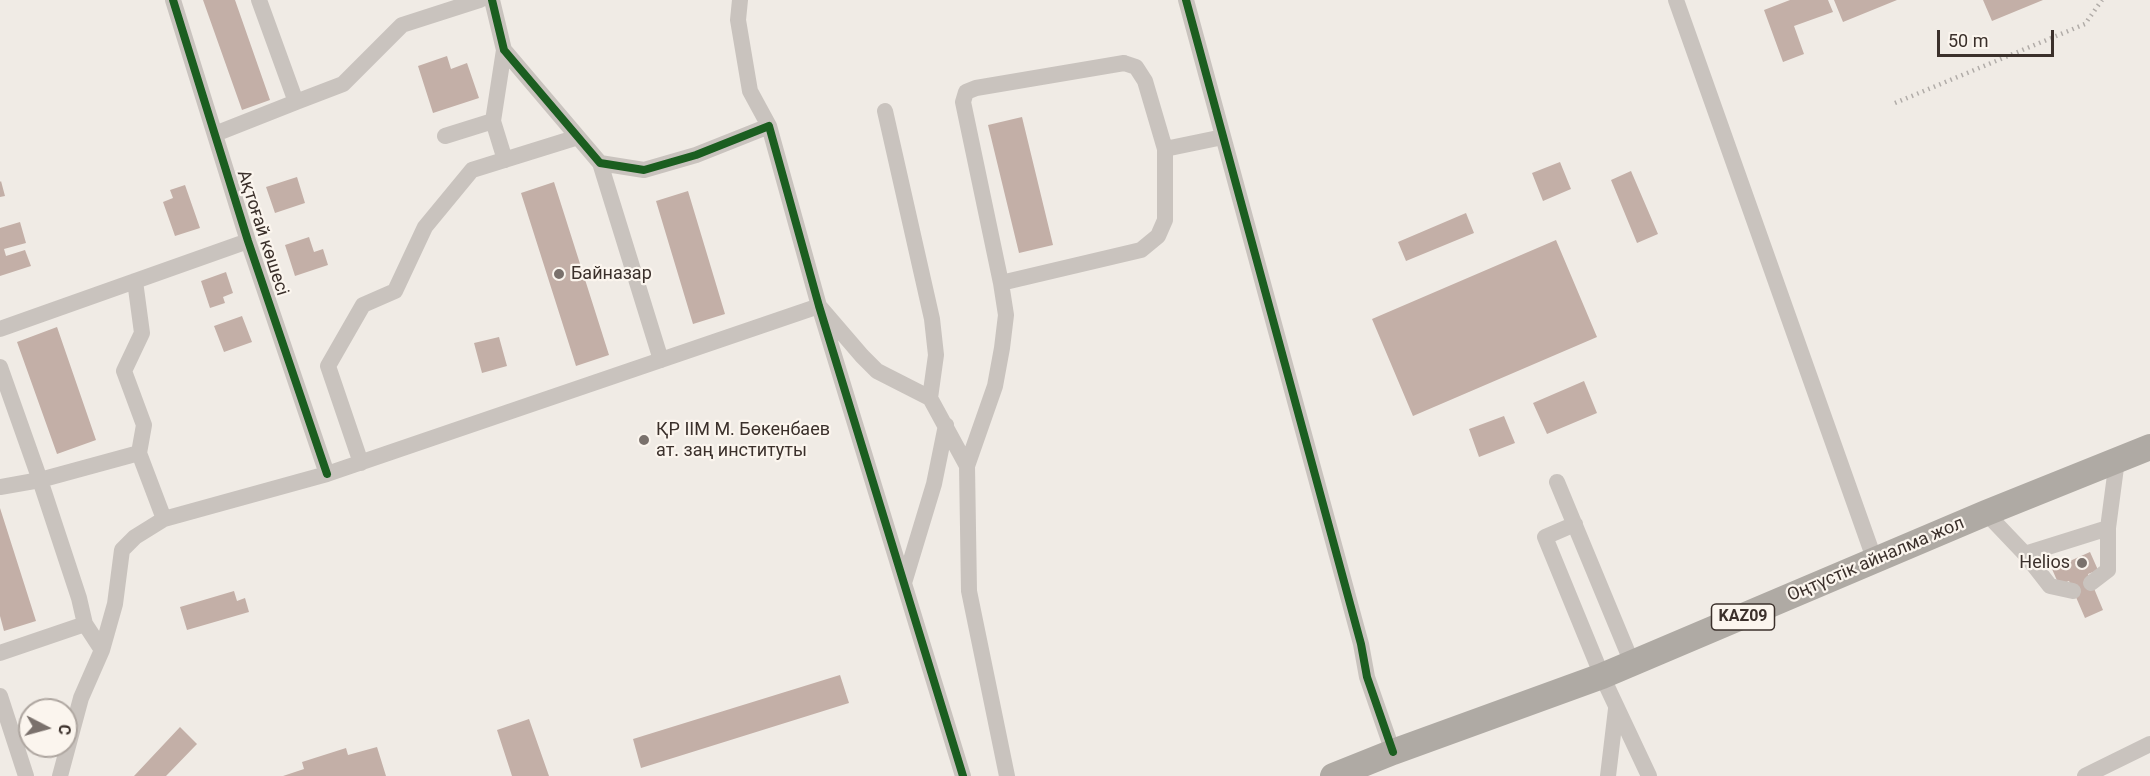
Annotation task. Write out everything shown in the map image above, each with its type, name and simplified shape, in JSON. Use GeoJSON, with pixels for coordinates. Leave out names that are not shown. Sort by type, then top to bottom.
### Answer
{"type":"FeatureCollection","features":[{"type":"Feature","properties":{"kind":"highway","name":"Оңтүстік айналма жол"},"geometry":{"type":"LineString","coordinates":[[1333,776],[1602,676],[1986,513],[2150,447]]}},
{"type":"Feature","properties":{"kind":"street","name":"Ақтоғай көшесі"},"geometry":{"type":"LineString","coordinates":[[173,0],[248,241],[327,474]]}},
{"type":"Feature","properties":{"kind":"street"},"geometry":{"type":"LineString","coordinates":[[259,0],[296,102]]}},
{"type":"Feature","properties":{"kind":"street"},"geometry":{"type":"LineString","coordinates":[[215,134],[342,84],[402,25],[480,0]]}},
{"type":"Feature","properties":{"kind":"street"},"geometry":{"type":"LineString","coordinates":[[492,0],[504,50],[493,121],[505,160]]}},
{"type":"Feature","properties":{"kind":"street"},"geometry":{"type":"LineString","coordinates":[[740,0],[738,20],[750,91],[769,126],[819,306],[963,776]]}},
{"type":"Feature","properties":{"kind":"street"},"geometry":{"type":"LineString","coordinates":[[1186,0],[1361,644],[1367,677],[1393,752]]}},
{"type":"Feature","properties":{"kind":"street"},"geometry":{"type":"LineString","coordinates":[[1676,0],[1875,561]]}},
{"type":"Feature","properties":{"kind":"street"},"geometry":{"type":"LineString","coordinates":[[504,50],[600,164],[661,360]]}},
{"type":"Feature","properties":{"kind":"street"},"geometry":{"type":"LineString","coordinates":[[1001,283],[1141,250],[1158,236],[1165,220],[1165,149],[1145,81],[1136,67],[1124,63],[976,88],[966,92],[963,102],[1006,315],[994,386],[967,466],[969,591],[1007,776]]}},
{"type":"Feature","properties":{"kind":"street"},"geometry":{"type":"LineString","coordinates":[[885,111],[932,319],[936,355],[930,398]]}},
{"type":"Feature","properties":{"kind":"street"},"geometry":{"type":"LineString","coordinates":[[445,136],[493,121]]}},
{"type":"Feature","properties":{"kind":"street"},"geometry":{"type":"LineString","coordinates":[[600,164],[645,170],[696,155],[769,126]]}},
{"type":"Feature","properties":{"kind":"street"},"geometry":{"type":"LineString","coordinates":[[1165,149],[1223,137]]}},
{"type":"Feature","properties":{"kind":"street"},"geometry":{"type":"LineString","coordinates":[[361,463],[328,366],[363,305],[395,291],[425,227],[472,170],[578,138]]}},
{"type":"Feature","properties":{"kind":"street"},"geometry":{"type":"LineString","coordinates":[[0,329],[248,241]]}},
{"type":"Feature","properties":{"kind":"street"},"geometry":{"type":"LineString","coordinates":[[135,281],[142,333],[124,371],[144,425],[139,453],[164,519]]}},
{"type":"Feature","properties":{"kind":"street"},"geometry":{"type":"LineString","coordinates":[[819,306],[878,371],[930,398],[967,466]]}},
{"type":"Feature","properties":{"kind":"street"},"geometry":{"type":"LineString","coordinates":[[60,776],[81,698],[102,650],[115,604],[122,550],[135,537],[164,519],[361,463],[819,306]]}},
{"type":"Feature","properties":{"kind":"street"},"geometry":{"type":"LineString","coordinates":[[0,367],[40,480],[79,598],[85,624],[102,650]]}},
{"type":"Feature","properties":{"kind":"street"},"geometry":{"type":"LineString","coordinates":[[904,584],[934,484],[946,425]]}},
{"type":"Feature","properties":{"kind":"street"},"geometry":{"type":"LineString","coordinates":[[0,487],[40,480],[139,453]]}},
{"type":"Feature","properties":{"kind":"street"},"geometry":{"type":"LineString","coordinates":[[2091,583],[2108,570],[2108,528],[2117,460]]}},
{"type":"Feature","properties":{"kind":"street"},"geometry":{"type":"LineString","coordinates":[[1557,482],[1632,663]]}},
{"type":"Feature","properties":{"kind":"street"},"geometry":{"type":"LineString","coordinates":[[1986,513],[2025,554],[2050,586],[2073,591]]}},
{"type":"Feature","properties":{"kind":"street"},"geometry":{"type":"LineString","coordinates":[[1575,524],[1545,537],[1602,676],[1649,776]]}},
{"type":"Feature","properties":{"kind":"street"},"geometry":{"type":"LineString","coordinates":[[2025,554],[2108,528]]}},
{"type":"Feature","properties":{"kind":"street"},"geometry":{"type":"LineString","coordinates":[[0,653],[85,624]]}},
{"type":"Feature","properties":{"kind":"street"},"geometry":{"type":"LineString","coordinates":[[0,696],[26,776]]}},
{"type":"Feature","properties":{"kind":"street"},"geometry":{"type":"LineString","coordinates":[[1608,776],[1616,708]]}},
{"type":"Feature","properties":{"kind":"street"},"geometry":{"type":"LineString","coordinates":[[2085,776],[2150,744]]}},
{"type":"Feature","properties":{"kind":"building"},"geometry":{"type":"Polygon","coordinates":[[[203,0],[235,0],[270,100],[242,110],[203,0]]]}},
{"type":"Feature","properties":{"kind":"building"},"geometry":{"type":"Polygon","coordinates":[[[1790,0],[1828,0],[1833,12],[1794,26],[1804,54],[1783,62],[1764,10],[1790,0]]]}},
{"type":"Feature","properties":{"kind":"building"},"geometry":{"type":"Polygon","coordinates":[[[1834,0],[1897,0],[1843,22],[1834,0]]]}},
{"type":"Feature","properties":{"kind":"building"},"geometry":{"type":"Polygon","coordinates":[[[1983,0],[2043,0],[1992,21],[1983,0]]]}},
{"type":"Feature","properties":{"kind":"building"},"geometry":{"type":"Polygon","coordinates":[[[447,56],[451,69],[467,63],[479,98],[433,113],[418,66],[447,56]]]}},
{"type":"Feature","properties":{"kind":"building"},"geometry":{"type":"Polygon","coordinates":[[[1022,117],[1053,245],[1019,253],[988,125],[1022,117]]]}},
{"type":"Feature","properties":{"kind":"building"},"geometry":{"type":"Polygon","coordinates":[[[1560,162],[1571,189],[1543,201],[1532,173],[1560,162]]]}},
{"type":"Feature","properties":{"kind":"building"},"geometry":{"type":"Polygon","coordinates":[[[1631,171],[1658,234],[1637,243],[1611,180],[1631,171]]]}},
{"type":"Feature","properties":{"kind":"building"},"geometry":{"type":"Polygon","coordinates":[[[297,177],[305,203],[275,213],[266,187],[297,177]]]}},
{"type":"Feature","properties":{"kind":"building"},"geometry":{"type":"Polygon","coordinates":[[[0,182],[5,196],[0,197],[0,182]]]}},
{"type":"Feature","properties":{"kind":"building"},"geometry":{"type":"Polygon","coordinates":[[[554,182],[609,355],[576,366],[521,193],[554,182]]]}},
{"type":"Feature","properties":{"kind":"building"},"geometry":{"type":"Polygon","coordinates":[[[185,185],[200,228],[175,236],[163,202],[173,198],[170,190],[185,185]]]}},
{"type":"Feature","properties":{"kind":"building"},"geometry":{"type":"Polygon","coordinates":[[[688,191],[725,314],[693,324],[656,201],[688,191]]]}},
{"type":"Feature","properties":{"kind":"building"},"geometry":{"type":"Polygon","coordinates":[[[1466,213],[1474,233],[1406,261],[1398,242],[1466,213]]]}},
{"type":"Feature","properties":{"kind":"building"},"geometry":{"type":"Polygon","coordinates":[[[20,222],[26,243],[4,249],[6,256],[25,250],[31,266],[0,276],[0,228],[20,222]]]}},
{"type":"Feature","properties":{"kind":"building"},"geometry":{"type":"Polygon","coordinates":[[[309,237],[314,252],[323,249],[328,265],[295,276],[285,245],[309,237]]]}},
{"type":"Feature","properties":{"kind":"building"},"geometry":{"type":"Polygon","coordinates":[[[1556,240],[1597,337],[1413,416],[1372,319],[1556,240]]]}},
{"type":"Feature","properties":{"kind":"building"},"geometry":{"type":"Polygon","coordinates":[[[226,272],[233,293],[223,297],[225,303],[210,308],[201,281],[226,272]]]}},
{"type":"Feature","properties":{"kind":"building"},"geometry":{"type":"Polygon","coordinates":[[[242,316],[252,342],[224,352],[214,326],[242,316]]]}},
{"type":"Feature","properties":{"kind":"building"},"geometry":{"type":"Polygon","coordinates":[[[57,327],[96,440],[57,454],[17,342],[57,327]]]}},
{"type":"Feature","properties":{"kind":"building"},"geometry":{"type":"Polygon","coordinates":[[[499,337],[507,366],[482,373],[474,343],[499,337]]]}},
{"type":"Feature","properties":{"kind":"building"},"geometry":{"type":"Polygon","coordinates":[[[1584,381],[1597,413],[1547,434],[1533,403],[1584,381]]]}},
{"type":"Feature","properties":{"kind":"building"},"geometry":{"type":"Polygon","coordinates":[[[1504,416],[1515,443],[1479,457],[1469,429],[1504,416]]]}},
{"type":"Feature","properties":{"kind":"building"},"geometry":{"type":"Polygon","coordinates":[[[0,508],[36,621],[4,631],[0,616],[0,508]]]}},
{"type":"Feature","properties":{"kind":"building"},"geometry":{"type":"Polygon","coordinates":[[[2090,552],[2098,570],[2088,574],[2103,610],[2085,618],[2069,581],[2059,585],[2052,569],[2090,552]]]}},
{"type":"Feature","properties":{"kind":"building"},"geometry":{"type":"Polygon","coordinates":[[[234,591],[237,601],[245,598],[249,612],[187,630],[180,607],[234,591]]]}},
{"type":"Feature","properties":{"kind":"building"},"geometry":{"type":"Polygon","coordinates":[[[840,675],[849,703],[641,768],[633,739],[840,675]]]}},
{"type":"Feature","properties":{"kind":"building"},"geometry":{"type":"Polygon","coordinates":[[[529,719],[549,776],[512,776],[497,730],[529,719]]]}},
{"type":"Feature","properties":{"kind":"building"},"geometry":{"type":"Polygon","coordinates":[[[180,727],[197,744],[166,776],[134,776],[180,727]]]}},
{"type":"Feature","properties":{"kind":"building"},"geometry":{"type":"Polygon","coordinates":[[[377,747],[386,776],[283,776],[304,769],[302,762],[346,748],[348,755],[377,747]]]}},
{"type":"Feature","properties":{"kind":"railway"},"geometry":{"type":"LineString","coordinates":[[1895,103],[2085,24],[2102,0]]}},
{"type":"Feature","properties":{"kind":"cycle path"},"geometry":{"type":"LineString","coordinates":[[173,0],[248,241],[327,474]]}},
{"type":"Feature","properties":{"kind":"cycle path"},"geometry":{"type":"LineString","coordinates":[[492,0],[504,50],[600,163],[644,170],[696,155],[769,126],[819,306],[963,776]]}},
{"type":"Feature","properties":{"kind":"cycle path"},"geometry":{"type":"LineString","coordinates":[[1186,0],[1361,644],[1367,677],[1393,752]]}},
{"type":"Feature","properties":{"kind":"place","name":"Байназар"},"geometry":{"type":"Point","coordinates":[559,274]}},
{"type":"Feature","properties":{"kind":"place","name":"ҚР ІІМ М. Бөкенбаев ат. заң институты"},"geometry":{"type":"Point","coordinates":[644,440]}},
{"type":"Feature","properties":{"kind":"place","name":"Helios"},"geometry":{"type":"Point","coordinates":[2082,563]}}]}
